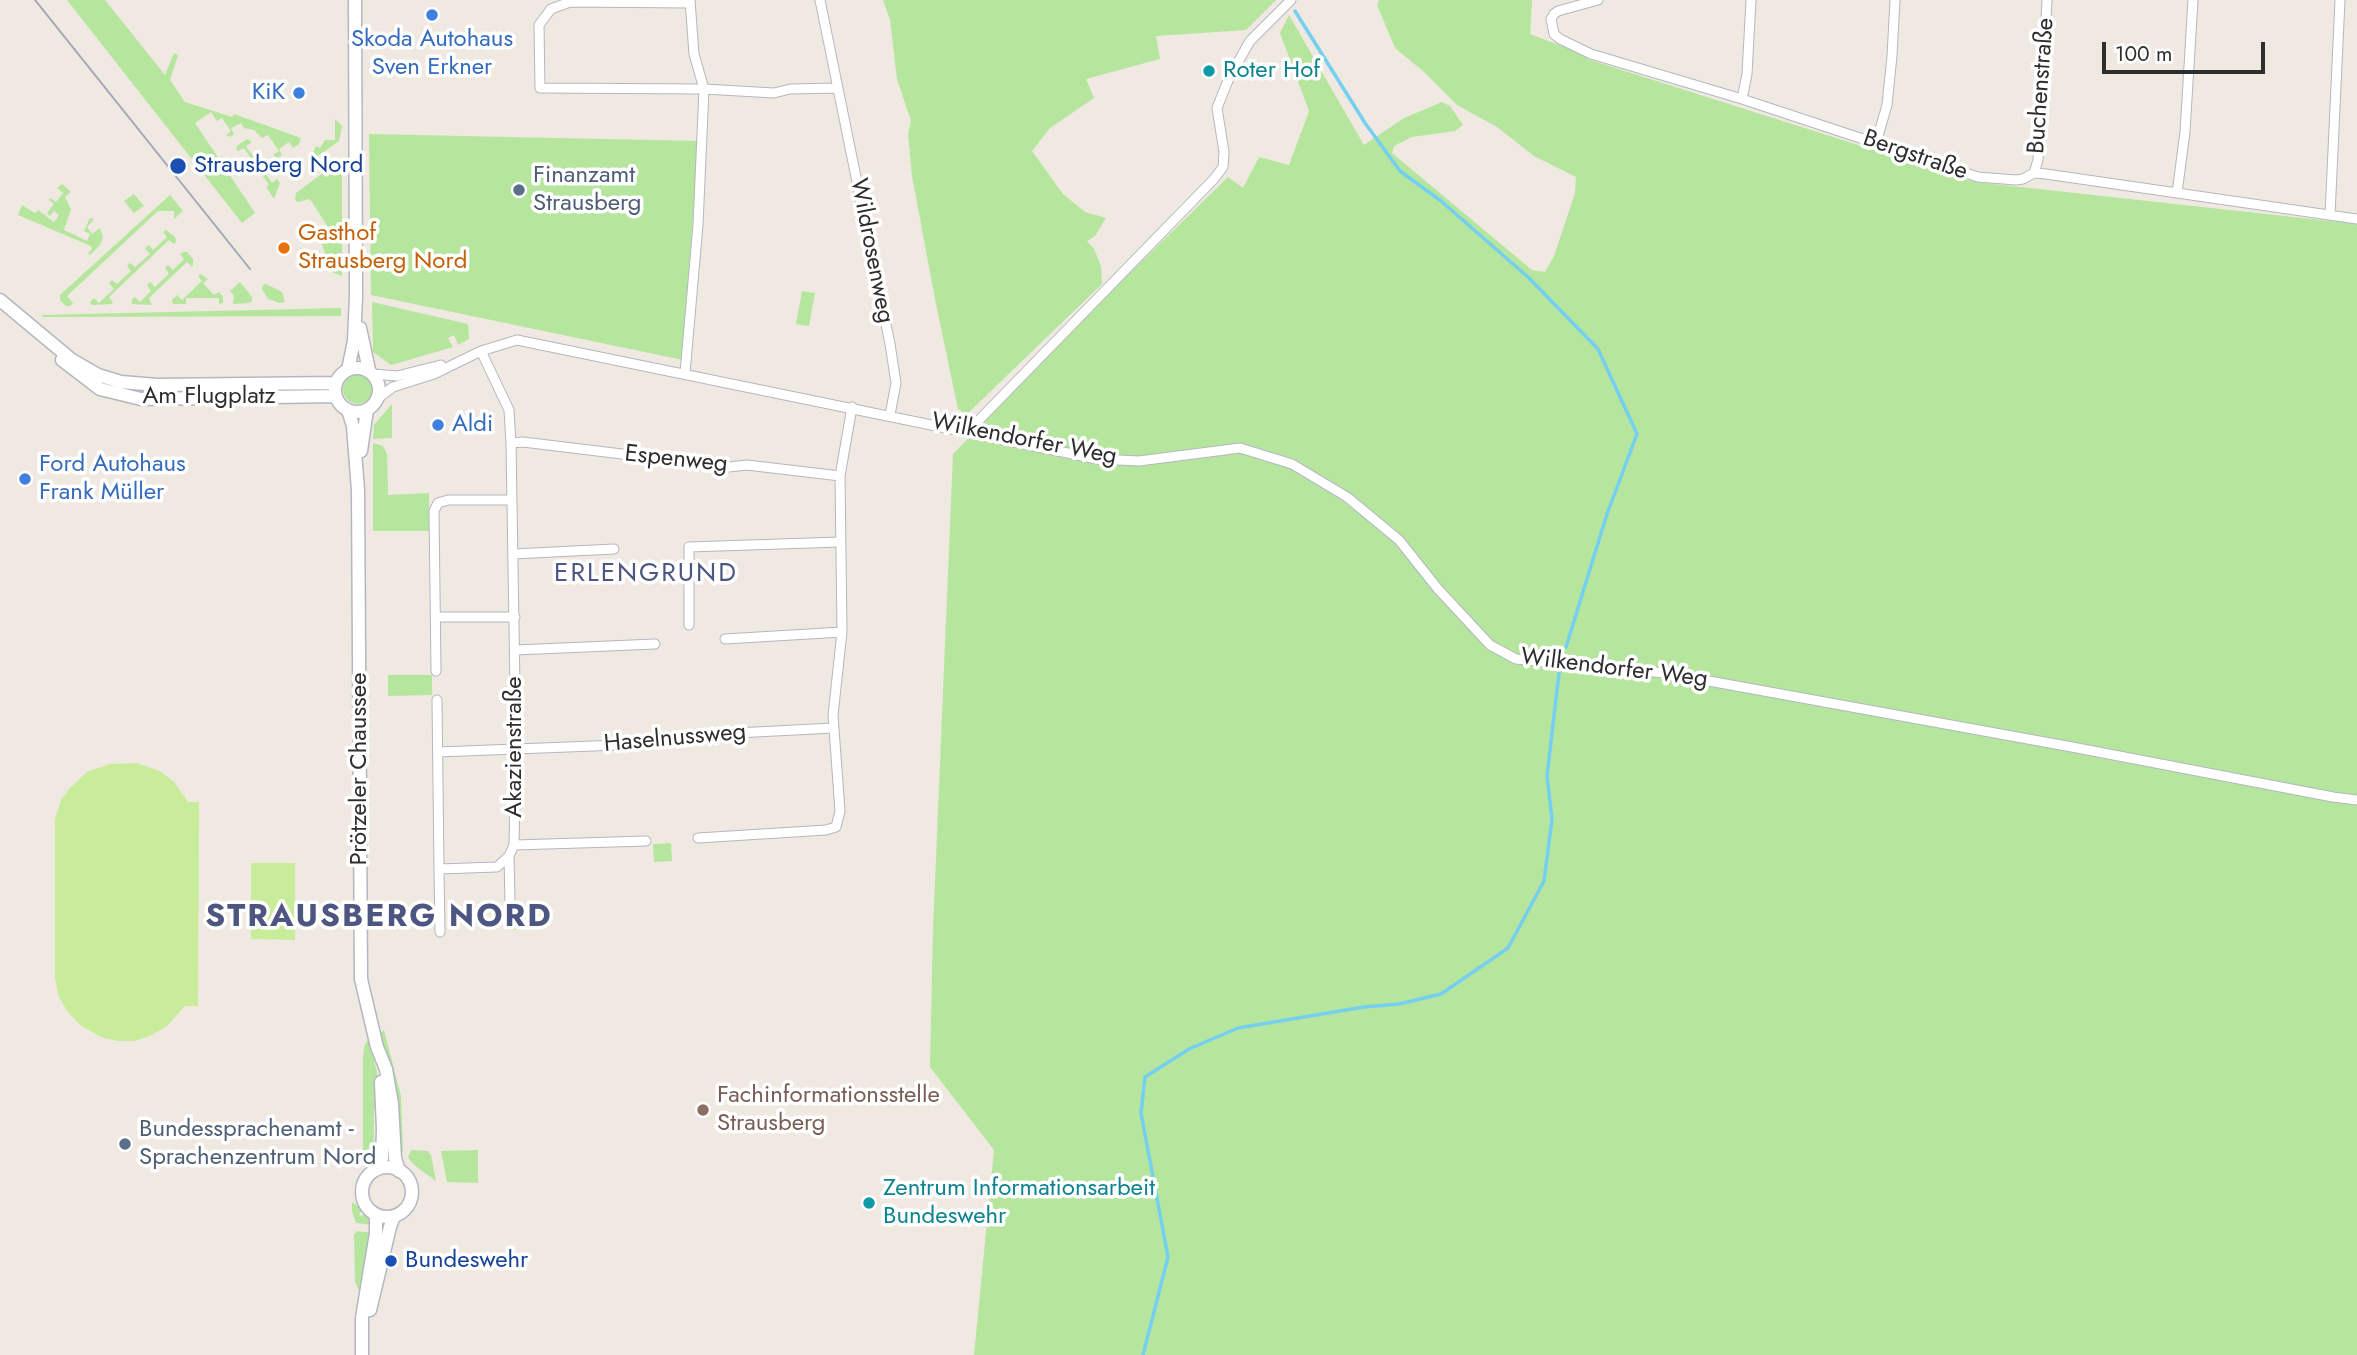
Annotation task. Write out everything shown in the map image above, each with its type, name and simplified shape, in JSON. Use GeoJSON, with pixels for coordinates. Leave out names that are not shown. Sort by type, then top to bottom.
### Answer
{"type":"FeatureCollection","features":[{"type":"Feature","properties":{"kind":"main road"},"geometry":{"type":"LineString","coordinates":[[348,370],[354,341],[356,297],[355,0]]}},
{"type":"Feature","properties":{"kind":"main road"},"geometry":{"type":"LineString","coordinates":[[348,410],[367,410],[378,398],[379,385],[371,372],[361,342],[356,297]]}},
{"type":"Feature","properties":{"kind":"main road","name":"Am Flugplatz"},"geometry":{"type":"LineString","coordinates":[[0,300],[26,321],[66,365],[100,389],[120,395],[141,399],[336,389]]}},
{"type":"Feature","properties":{"kind":"main road"},"geometry":{"type":"LineString","coordinates":[[336,389],[339,377],[348,370],[357,367],[371,372]]}},
{"type":"Feature","properties":{"kind":"main road","name":"Prötzeler Chaussee"},"geometry":{"type":"LineString","coordinates":[[336,389],[339,402],[348,410],[353,426],[358,490],[361,979],[389,1084],[394,1154],[399,1171],[411,1184],[412,1196],[404,1210],[394,1216],[363,1330]]}},
{"type":"Feature","properties":{"kind":"main road","name":"Prötzeler Chaussee"},"geometry":{"type":"LineString","coordinates":[[358,490],[367,410]]}},
{"type":"Feature","properties":{"kind":"main road","name":"Prötzeler Chaussee"},"geometry":{"type":"LineString","coordinates":[[362,1355],[362,1318],[376,1233],[376,1215],[364,1202],[362,1191],[366,1179],[378,1170],[382,1158],[383,1116],[377,1047]]}},
{"type":"Feature","properties":{"kind":"main road"},"geometry":{"type":"LineString","coordinates":[[378,1170],[387,1167],[399,1171]]}},
{"type":"Feature","properties":{"kind":"main road"},"geometry":{"type":"LineString","coordinates":[[376,1215],[394,1216]]}},
{"type":"Feature","properties":{"kind":"street","name":"Wildrosenweg"},"geometry":{"type":"LineString","coordinates":[[820,0],[896,383],[890,415]]}},
{"type":"Feature","properties":{"kind":"street"},"geometry":{"type":"LineString","coordinates":[[974,432],[978,422],[1223,167],[1224,152],[1217,108],[1228,78],[1250,41],[1291,0]]}},
{"type":"Feature","properties":{"kind":"street","name":"Bergstraße"},"geometry":{"type":"LineString","coordinates":[[1598,0],[1554,14],[1551,19],[1554,34],[1591,54],[1742,99],[1978,177],[2016,180],[2034,173],[2357,219]]}},
{"type":"Feature","properties":{"kind":"street"},"geometry":{"type":"LineString","coordinates":[[1742,99],[1747,74],[1751,0]]}},
{"type":"Feature","properties":{"kind":"street"},"geometry":{"type":"LineString","coordinates":[[1875,143],[1887,105],[1895,0]]}},
{"type":"Feature","properties":{"kind":"street","name":"Buchenstraße"},"geometry":{"type":"LineString","coordinates":[[2034,173],[2039,149],[2047,0]]}},
{"type":"Feature","properties":{"kind":"street"},"geometry":{"type":"LineString","coordinates":[[2177,193],[2185,132],[2193,0]]}},
{"type":"Feature","properties":{"kind":"street"},"geometry":{"type":"LineString","coordinates":[[2330,215],[2340,0]]}},
{"type":"Feature","properties":{"kind":"street"},"geometry":{"type":"LineString","coordinates":[[685,373],[698,212],[704,89],[694,54],[690,1],[569,2],[551,9],[539,25],[540,88],[704,89],[774,93],[790,89],[838,88]]}},
{"type":"Feature","properties":{"kind":"street","name":"Wilkendorfer Weg"},"geometry":{"type":"LineString","coordinates":[[371,372],[397,376],[456,361],[517,340],[1097,459],[1139,461],[1240,448],[1292,464],[1347,497],[1399,540],[1438,589],[1490,645],[1516,659],[1665,673],[2357,800]]}},
{"type":"Feature","properties":{"kind":"street","name":"Akazienstraße"},"geometry":{"type":"LineString","coordinates":[[481,351],[509,411],[511,443],[516,749],[514,845],[509,856],[510,904]]}},
{"type":"Feature","properties":{"kind":"street","name":"Wilkendorfer Weg"},"geometry":{"type":"LineString","coordinates":[[378,398],[393,387],[434,374],[456,361]]}},
{"type":"Feature","properties":{"kind":"street"},"geometry":{"type":"LineString","coordinates":[[698,838],[826,830],[836,827],[840,811],[833,728],[842,632],[840,477],[852,407]]}},
{"type":"Feature","properties":{"kind":"street","name":"Espenweg"},"geometry":{"type":"LineString","coordinates":[[511,443],[523,442],[729,467],[747,466],[840,477]]}},
{"type":"Feature","properties":{"kind":"street"},"geometry":{"type":"LineString","coordinates":[[436,671],[435,511],[438,503],[448,500],[512,500]]}},
{"type":"Feature","properties":{"kind":"street"},"geometry":{"type":"LineString","coordinates":[[689,625],[689,547],[840,542]]}},
{"type":"Feature","properties":{"kind":"street"},"geometry":{"type":"LineString","coordinates":[[513,554],[614,549]]}},
{"type":"Feature","properties":{"kind":"street"},"geometry":{"type":"LineString","coordinates":[[436,617],[515,617]]}},
{"type":"Feature","properties":{"kind":"street"},"geometry":{"type":"LineString","coordinates":[[725,639],[842,632]]}},
{"type":"Feature","properties":{"kind":"street","name":"Akazienstraße"},"geometry":{"type":"LineString","coordinates":[[515,650],[655,644]]}},
{"type":"Feature","properties":{"kind":"street"},"geometry":{"type":"LineString","coordinates":[[437,700],[440,932]]}},
{"type":"Feature","properties":{"kind":"street","name":"Haselnussweg"},"geometry":{"type":"LineString","coordinates":[[438,752],[645,744],[659,737],[833,728]]}},
{"type":"Feature","properties":{"kind":"street","name":"Akazienstraße"},"geometry":{"type":"LineString","coordinates":[[514,845],[646,841]]}},
{"type":"Feature","properties":{"kind":"street"},"geometry":{"type":"LineString","coordinates":[[439,869],[497,867],[509,856]]}},
{"type":"Feature","properties":{"kind":"green space"},"geometry":{"type":"Polygon","coordinates":[[[67,0],[105,0],[165,75],[174,53],[178,55],[170,80],[185,102],[232,117],[234,114],[301,138],[299,144],[293,148],[289,142],[279,149],[282,155],[277,158],[273,155],[279,151],[268,135],[262,138],[254,130],[244,128],[241,123],[231,128],[234,134],[230,137],[226,135],[231,131],[222,118],[217,121],[211,112],[195,123],[255,213],[242,223],[67,0]]]}},
{"type":"Feature","properties":{"kind":"green space"},"geometry":{"type":"Polygon","coordinates":[[[883,0],[1276,0],[1246,30],[1156,36],[1160,59],[1086,79],[1094,98],[1050,128],[1032,151],[1063,194],[1085,212],[1106,218],[1095,236],[1087,241],[1094,249],[1101,266],[1102,284],[964,417],[963,412],[958,409],[936,304],[912,176],[908,134],[911,121],[897,79],[890,20],[883,0]]]}},
{"type":"Feature","properties":{"kind":"green space"},"geometry":{"type":"Polygon","coordinates":[[[1379,0],[1532,0],[1530,34],[1588,56],[1587,59],[1975,182],[2357,224],[2357,1355],[974,1355],[994,1150],[930,1067],[933,930],[953,454],[1107,295],[1228,177],[1243,188],[1259,157],[1289,165],[1309,111],[1280,33],[1289,15],[1364,145],[1404,118],[1442,102],[1450,106],[1463,125],[1455,131],[1412,137],[1394,146],[1392,153],[1532,270],[1545,272],[1554,256],[1575,193],[1576,177],[1534,156],[1497,127],[1457,105],[1395,48],[1377,5],[1379,0]]]}},
{"type":"Feature","properties":{"kind":"green space"},"geometry":{"type":"Polygon","coordinates":[[[335,119],[342,126],[339,141],[309,162],[316,146],[320,148],[325,140],[335,140],[335,119]]]}},
{"type":"Feature","properties":{"kind":"green space"},"geometry":{"type":"Polygon","coordinates":[[[369,134],[698,141],[683,360],[371,295],[369,134]]]}},
{"type":"Feature","properties":{"kind":"green space"},"geometry":{"type":"Polygon","coordinates":[[[247,139],[252,142],[246,146],[272,183],[277,179],[280,183],[274,199],[266,187],[269,185],[244,148],[238,151],[236,149],[247,139]]]}},
{"type":"Feature","properties":{"kind":"green space"},"geometry":{"type":"Polygon","coordinates":[[[334,165],[342,167],[342,276],[332,272],[321,242],[335,238],[310,199],[297,202],[295,199],[296,193],[334,165]]]}},
{"type":"Feature","properties":{"kind":"green space"},"geometry":{"type":"Polygon","coordinates":[[[62,184],[71,192],[65,197],[71,209],[64,230],[87,241],[90,234],[84,231],[90,218],[94,219],[87,227],[92,234],[100,228],[103,237],[100,245],[90,255],[88,253],[92,249],[91,246],[18,215],[22,205],[35,213],[38,210],[54,222],[59,215],[54,211],[50,216],[47,213],[54,204],[49,200],[50,198],[56,202],[63,193],[57,188],[62,184]]]}},
{"type":"Feature","properties":{"kind":"green space"},"geometry":{"type":"Polygon","coordinates":[[[134,194],[144,206],[134,213],[124,201],[134,194]]]}},
{"type":"Feature","properties":{"kind":"green space"},"geometry":{"type":"Polygon","coordinates":[[[170,195],[183,211],[174,219],[174,211],[158,211],[67,296],[73,303],[66,306],[60,300],[60,295],[170,195]]]}},
{"type":"Feature","properties":{"kind":"green space"},"geometry":{"type":"Polygon","coordinates":[[[166,230],[175,237],[176,242],[174,244],[169,240],[109,297],[113,303],[92,305],[90,302],[94,298],[99,303],[114,289],[109,283],[112,280],[117,284],[131,271],[127,266],[130,263],[135,267],[150,254],[145,248],[149,245],[153,250],[167,237],[163,232],[166,230]]]}},
{"type":"Feature","properties":{"kind":"green space"},"geometry":{"type":"Polygon","coordinates":[[[187,252],[193,259],[192,267],[187,262],[149,298],[152,305],[132,304],[132,299],[135,297],[140,302],[151,291],[147,285],[150,282],[155,287],[169,274],[165,268],[168,265],[173,270],[184,259],[180,254],[187,252]]]}},
{"type":"Feature","properties":{"kind":"green space"},"geometry":{"type":"Polygon","coordinates":[[[201,274],[208,279],[203,283],[214,295],[219,292],[223,303],[219,304],[219,298],[186,298],[186,304],[173,304],[172,300],[177,295],[182,300],[202,281],[198,276],[201,274]]]}},
{"type":"Feature","properties":{"kind":"green space"},"geometry":{"type":"Polygon","coordinates":[[[240,282],[252,297],[252,301],[233,304],[234,296],[230,291],[240,282]]]}},
{"type":"Feature","properties":{"kind":"green space"},"geometry":{"type":"Polygon","coordinates":[[[266,284],[282,292],[285,302],[268,299],[262,289],[266,284]]]}},
{"type":"Feature","properties":{"kind":"green space"},"geometry":{"type":"Polygon","coordinates":[[[802,291],[815,293],[809,326],[796,324],[802,291]]]}},
{"type":"Feature","properties":{"kind":"green space"},"geometry":{"type":"Polygon","coordinates":[[[372,302],[468,324],[469,339],[458,345],[454,335],[448,338],[453,347],[391,365],[373,352],[372,302]]]}},
{"type":"Feature","properties":{"kind":"green space"},"geometry":{"type":"Polygon","coordinates":[[[341,308],[341,316],[41,315],[341,308]]]}},
{"type":"Feature","properties":{"kind":"green space"},"geometry":{"type":"Polygon","coordinates":[[[358,374],[369,378],[373,389],[369,400],[358,404],[347,400],[343,389],[347,378],[358,374]]]}},
{"type":"Feature","properties":{"kind":"green space"},"geometry":{"type":"Polygon","coordinates":[[[392,404],[392,438],[373,439],[374,425],[392,404]]]}},
{"type":"Feature","properties":{"kind":"green space"},"geometry":{"type":"Polygon","coordinates":[[[373,443],[383,446],[387,454],[388,495],[429,493],[429,531],[373,531],[373,443]]]}},
{"type":"Feature","properties":{"kind":"green space"},"geometry":{"type":"Polygon","coordinates":[[[388,675],[432,675],[432,695],[388,696],[388,675]]]}},
{"type":"Feature","properties":{"kind":"green space"},"geometry":{"type":"Polygon","coordinates":[[[136,763],[160,771],[174,782],[188,802],[199,802],[198,1006],[185,1006],[167,1026],[150,1036],[134,1041],[117,1041],[101,1037],[80,1025],[59,997],[55,979],[55,819],[61,800],[87,772],[110,764],[136,763]]]}},
{"type":"Feature","properties":{"kind":"green space"},"geometry":{"type":"Polygon","coordinates":[[[671,843],[672,861],[654,862],[653,844],[671,843]]]}},
{"type":"Feature","properties":{"kind":"green space"},"geometry":{"type":"Polygon","coordinates":[[[251,863],[295,863],[295,940],[251,939],[251,863]]]}},
{"type":"Feature","properties":{"kind":"green space"},"geometry":{"type":"Polygon","coordinates":[[[505,874],[514,874],[516,930],[507,930],[505,874]]]}},
{"type":"Feature","properties":{"kind":"green space"},"geometry":{"type":"Polygon","coordinates":[[[384,1030],[401,1096],[403,1152],[397,1151],[379,1034],[384,1030]]]}},
{"type":"Feature","properties":{"kind":"green space"},"geometry":{"type":"Polygon","coordinates":[[[368,1039],[377,1071],[379,1109],[374,1109],[374,1151],[359,1166],[363,1155],[363,1059],[368,1039]]]}},
{"type":"Feature","properties":{"kind":"green space"},"geometry":{"type":"Polygon","coordinates":[[[411,1150],[428,1151],[436,1181],[413,1164],[408,1157],[411,1150]]]}},
{"type":"Feature","properties":{"kind":"green space"},"geometry":{"type":"Polygon","coordinates":[[[478,1150],[478,1183],[447,1182],[441,1151],[478,1150]]]}},
{"type":"Feature","properties":{"kind":"green space"},"geometry":{"type":"Polygon","coordinates":[[[352,1202],[363,1210],[359,1214],[361,1216],[365,1213],[372,1225],[356,1223],[352,1202]]]}},
{"type":"Feature","properties":{"kind":"green space"},"geometry":{"type":"Polygon","coordinates":[[[357,1231],[373,1233],[361,1295],[355,1282],[354,1234],[357,1231]]]}},
{"type":"Feature","properties":{"kind":"waterway"},"geometry":{"type":"LineString","coordinates":[[1295,11],[1365,123],[1400,171],[1441,201],[1529,278],[1598,349],[1637,434],[1607,514],[1566,647]]}},
{"type":"Feature","properties":{"kind":"waterway"},"geometry":{"type":"LineString","coordinates":[[1143,1355],[1168,1257],[1141,1113],[1145,1077],[1189,1049],[1238,1028],[1364,1007],[1399,1004],[1441,994],[1508,948],[1544,881],[1552,819],[1547,776],[1559,673]]}},
{"type":"Feature","properties":{"kind":"tram line"},"geometry":{"type":"LineString","coordinates":[[35,0],[250,269]]}},
{"type":"Feature","properties":{"kind":"place","name":"Skoda Autohaus Sven Erkner"},"geometry":{"type":"Point","coordinates":[432,15]}},
{"type":"Feature","properties":{"kind":"place","name":"Roter Hof"},"geometry":{"type":"Point","coordinates":[1209,71]}},
{"type":"Feature","properties":{"kind":"place","name":"KiK"},"geometry":{"type":"Point","coordinates":[299,93]}},
{"type":"Feature","properties":{"kind":"place","name":"Strausberg Nord"},"geometry":{"type":"Point","coordinates":[178,166]}},
{"type":"Feature","properties":{"kind":"place","name":"Finanzamt Strausberg"},"geometry":{"type":"Point","coordinates":[519,190]}},
{"type":"Feature","properties":{"kind":"place","name":"Gasthof Strausberg Nord"},"geometry":{"type":"Point","coordinates":[284,248]}},
{"type":"Feature","properties":{"kind":"place","name":"Aldi"},"geometry":{"type":"Point","coordinates":[438,425]}},
{"type":"Feature","properties":{"kind":"place","name":"Ford Autohaus Frank Müller"},"geometry":{"type":"Point","coordinates":[25,479]}},
{"type":"Feature","properties":{"kind":"place","name":"Fachinformationsstelle Strausberg"},"geometry":{"type":"Point","coordinates":[703,1110]}},
{"type":"Feature","properties":{"kind":"place","name":"Bundessprachenamt - Sprachenzentrum Nord"},"geometry":{"type":"Point","coordinates":[125,1144]}},
{"type":"Feature","properties":{"kind":"place","name":"Zentrum Informationsarbeit Bundeswehr"},"geometry":{"type":"Point","coordinates":[869,1203]}},
{"type":"Feature","properties":{"kind":"place","name":"Bundeswehr"},"geometry":{"type":"Point","coordinates":[391,1261]}},
{"type":"Feature","properties":{"kind":"district","name":"ERLENGRUND"},"geometry":{"type":"Point","coordinates":[646,575]}},
{"type":"Feature","properties":{"kind":"district","name":"STRAUSBERG NORD"},"geometry":{"type":"Point","coordinates":[379,918]}}]}
